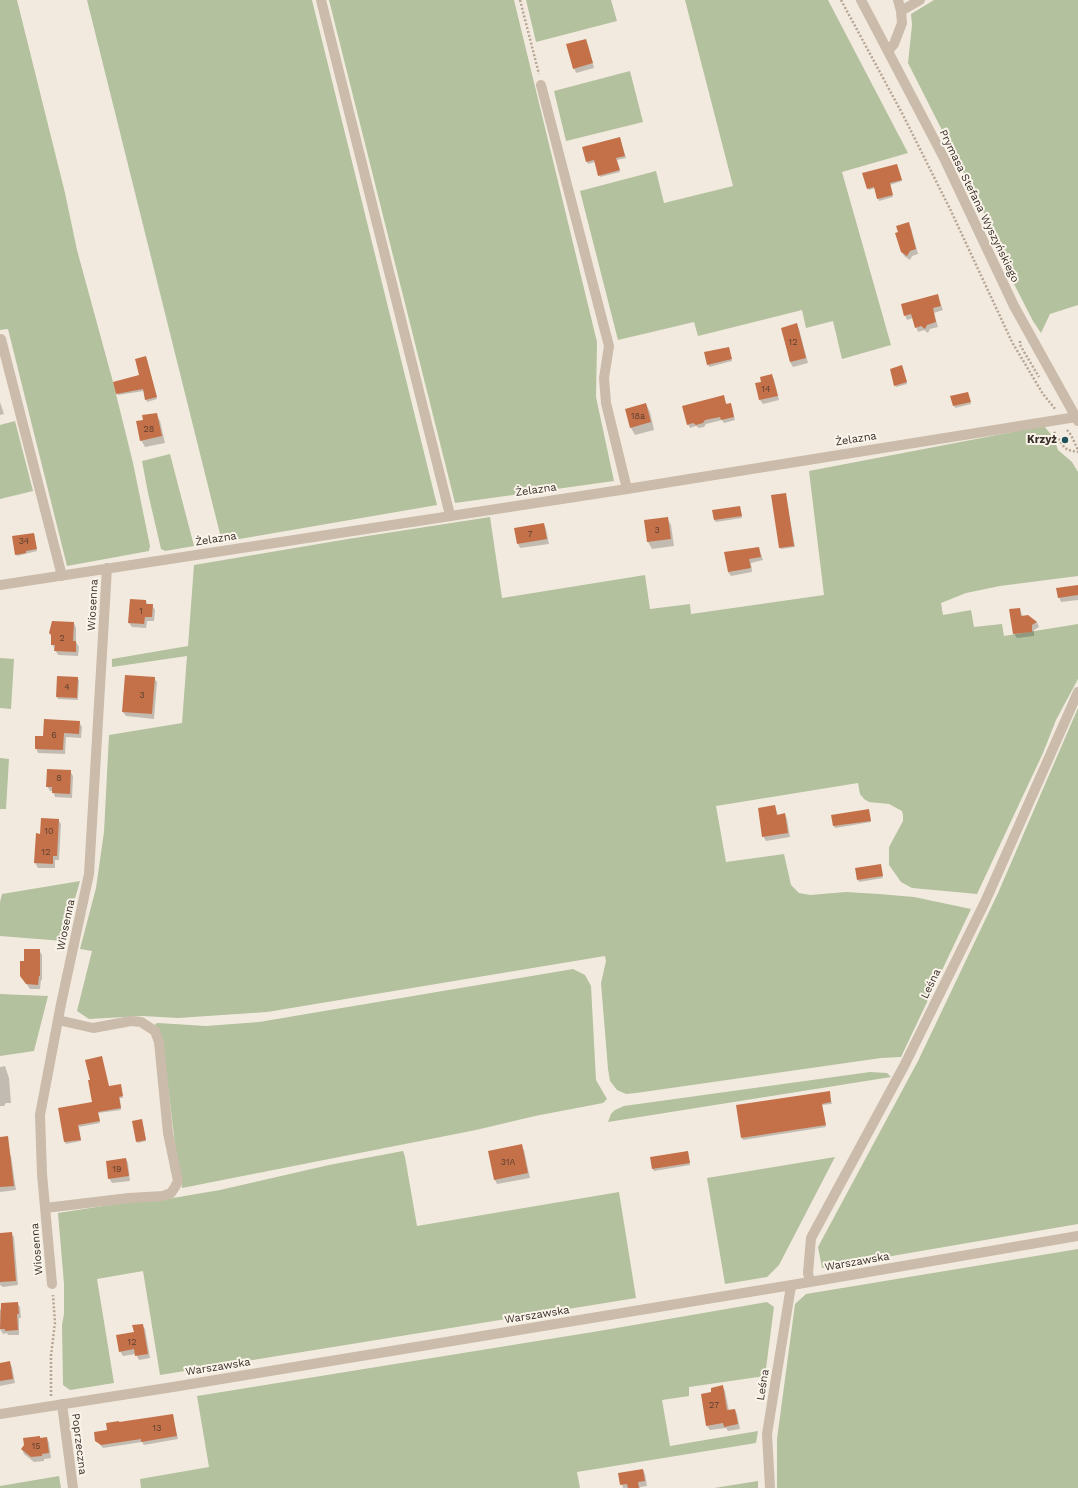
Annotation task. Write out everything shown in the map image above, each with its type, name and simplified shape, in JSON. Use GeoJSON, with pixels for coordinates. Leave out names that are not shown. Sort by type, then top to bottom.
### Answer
{"type":"FeatureCollection","features":[{"type":"Feature","properties":{"kind":"street"},"geometry":{"type":"LineString","coordinates":[[321,0],[450,515]]}},
{"type":"Feature","properties":{"kind":"street","name":"Prymasa Stefana Wyszyńskiego"},"geometry":{"type":"LineString","coordinates":[[862,0],[945,160],[1014,306],[1077,419]]}},
{"type":"Feature","properties":{"kind":"street"},"geometry":{"type":"LineString","coordinates":[[888,51],[894,44],[902,23],[898,0]]}},
{"type":"Feature","properties":{"kind":"street"},"geometry":{"type":"LineString","coordinates":[[901,11],[920,0]]}},
{"type":"Feature","properties":{"kind":"street"},"geometry":{"type":"LineString","coordinates":[[541,84],[609,346],[604,378],[606,403],[627,489]]}},
{"type":"Feature","properties":{"kind":"street"},"geometry":{"type":"LineString","coordinates":[[1,339],[62,576]]}},
{"type":"Feature","properties":{"kind":"street","name":"Żelazna"},"geometry":{"type":"LineString","coordinates":[[0,585],[627,489],[1060,419],[1077,419]]}},
{"type":"Feature","properties":{"kind":"street","name":"Wiosenna"},"geometry":{"type":"LineString","coordinates":[[52,1284],[45,1208],[40,1115],[58,1020],[89,874],[107,568]]}},
{"type":"Feature","properties":{"kind":"street","name":"Leśna"},"geometry":{"type":"LineString","coordinates":[[810,1282],[808,1273],[812,1238],[904,1066],[984,902],[1078,692]]}},
{"type":"Feature","properties":{"kind":"street"},"geometry":{"type":"LineString","coordinates":[[45,1208],[129,1198],[163,1196],[171,1193],[178,1181],[168,1133],[158,1042],[155,1031],[142,1022],[131,1020],[93,1028],[58,1020]]}},
{"type":"Feature","properties":{"kind":"street","name":"Warszawska"},"geometry":{"type":"LineString","coordinates":[[0,1414],[791,1286],[1078,1236]]}},
{"type":"Feature","properties":{"kind":"street","name":"Leśna"},"geometry":{"type":"LineString","coordinates":[[770,1488],[767,1434],[791,1286]]}},
{"type":"Feature","properties":{"kind":"street","name":"Poprzeczna"},"geometry":{"type":"LineString","coordinates":[[58,1405],[73,1488]]}},
{"type":"Feature","properties":{"kind":"path"},"geometry":{"type":"LineString","coordinates":[[520,0],[541,84]]}},
{"type":"Feature","properties":{"kind":"path"},"geometry":{"type":"LineString","coordinates":[[841,0],[951,211],[1012,342],[1043,394],[1056,409],[1060,419],[1071,435],[1078,451],[1068,450],[1064,447],[1050,427]]}},
{"type":"Feature","properties":{"kind":"path"},"geometry":{"type":"LineString","coordinates":[[1021,337],[1020,345],[1042,382]]}},
{"type":"Feature","properties":{"kind":"path"},"geometry":{"type":"LineString","coordinates":[[1049,394],[1051,404],[1049,409]]}},
{"type":"Feature","properties":{"kind":"path"},"geometry":{"type":"LineString","coordinates":[[52,1284],[55,1323],[51,1355],[51,1397],[58,1405]]}},
{"type":"Feature","properties":{"kind":"green space"},"geometry":{"type":"Polygon","coordinates":[[[0,0],[17,0],[65,193],[77,250],[113,382],[133,463],[150,546],[149,551],[67,566],[8,329],[0,330],[0,0]]]}},
{"type":"Feature","properties":{"kind":"green space"},"geometry":{"type":"Polygon","coordinates":[[[87,0],[312,0],[437,505],[222,542],[87,0]]]}},
{"type":"Feature","properties":{"kind":"green space"},"geometry":{"type":"Polygon","coordinates":[[[329,0],[514,0],[597,342],[596,397],[614,481],[455,503],[329,0]]]}},
{"type":"Feature","properties":{"kind":"green space"},"geometry":{"type":"Polygon","coordinates":[[[526,0],[611,0],[617,21],[536,42],[526,0]]]}},
{"type":"Feature","properties":{"kind":"green space"},"geometry":{"type":"Polygon","coordinates":[[[685,0],[828,0],[908,153],[842,172],[891,345],[842,359],[833,321],[806,328],[802,310],[698,336],[694,322],[618,340],[580,191],[656,171],[664,203],[733,186],[685,0]]]}},
{"type":"Feature","properties":{"kind":"green space"},"geometry":{"type":"Polygon","coordinates":[[[934,0],[1078,0],[1078,305],[1050,314],[1041,333],[1033,321],[996,249],[986,217],[908,63],[912,25],[911,14],[934,0]]]}},
{"type":"Feature","properties":{"kind":"green space"},"geometry":{"type":"Polygon","coordinates":[[[630,71],[643,122],[566,141],[554,91],[630,71]]]}},
{"type":"Feature","properties":{"kind":"green space"},"geometry":{"type":"Polygon","coordinates":[[[15,421],[33,491],[0,499],[0,425],[15,421]]]}},
{"type":"Feature","properties":{"kind":"green space"},"geometry":{"type":"Polygon","coordinates":[[[1044,426],[1054,438],[1058,450],[1072,462],[1078,472],[1078,576],[1000,586],[966,593],[941,603],[943,615],[971,610],[974,627],[1002,624],[1004,636],[1078,624],[1078,679],[1056,720],[1043,753],[977,894],[912,888],[901,882],[889,865],[889,847],[903,821],[902,811],[889,804],[869,802],[864,799],[860,794],[858,783],[716,806],[726,862],[784,854],[791,885],[799,893],[810,895],[846,892],[914,897],[971,909],[901,1057],[881,1058],[626,1094],[617,1090],[610,1081],[608,1069],[601,983],[606,961],[605,956],[267,1012],[178,1018],[142,1016],[89,1019],[77,1011],[92,951],[80,949],[96,888],[104,832],[109,735],[182,723],[187,656],[112,667],[112,659],[188,646],[194,565],[490,517],[502,598],[645,575],[650,609],[690,604],[691,614],[824,595],[809,471],[1044,426]]]}},
{"type":"Feature","properties":{"kind":"green space"},"geometry":{"type":"Polygon","coordinates":[[[170,454],[194,546],[165,551],[161,549],[142,461],[170,454]]]}},
{"type":"Feature","properties":{"kind":"green space"},"geometry":{"type":"Polygon","coordinates":[[[0,658],[14,659],[11,709],[0,708],[0,658]]]}},
{"type":"Feature","properties":{"kind":"green space"},"geometry":{"type":"Polygon","coordinates":[[[1078,708],[1078,1224],[822,1268],[818,1247],[918,1061],[998,893],[1078,708]]]}},
{"type":"Feature","properties":{"kind":"green space"},"geometry":{"type":"Polygon","coordinates":[[[0,758],[9,759],[6,809],[0,809],[0,758]]]}},
{"type":"Feature","properties":{"kind":"green space"},"geometry":{"type":"Polygon","coordinates":[[[80,881],[63,941],[0,936],[0,902],[2,894],[80,881]]]}},
{"type":"Feature","properties":{"kind":"green space"},"geometry":{"type":"Polygon","coordinates":[[[573,969],[585,975],[591,986],[596,1080],[607,1099],[603,1103],[535,1116],[476,1130],[182,1188],[177,1161],[164,1052],[155,1024],[206,1026],[259,1022],[573,969]]]}},
{"type":"Feature","properties":{"kind":"green space"},"geometry":{"type":"Polygon","coordinates":[[[0,994],[48,996],[34,1051],[0,1056],[0,994]]]}},
{"type":"Feature","properties":{"kind":"green space"},"geometry":{"type":"Polygon","coordinates":[[[870,1072],[887,1073],[891,1077],[608,1122],[611,1114],[615,1110],[624,1106],[870,1072]]]}},
{"type":"Feature","properties":{"kind":"green space"},"geometry":{"type":"Polygon","coordinates":[[[403,1151],[417,1226],[619,1192],[636,1298],[160,1375],[143,1271],[97,1279],[114,1383],[70,1390],[63,1385],[62,1325],[64,1314],[64,1284],[58,1213],[129,1202],[167,1199],[220,1190],[329,1165],[403,1151]]]}},
{"type":"Feature","properties":{"kind":"green space"},"geometry":{"type":"Polygon","coordinates":[[[835,1157],[779,1265],[767,1277],[725,1284],[707,1178],[835,1157]]]}},
{"type":"Feature","properties":{"kind":"green space"},"geometry":{"type":"Polygon","coordinates":[[[1078,1249],[1078,1488],[777,1488],[777,1439],[795,1304],[806,1294],[1078,1249]]]}},
{"type":"Feature","properties":{"kind":"green space"},"geometry":{"type":"Polygon","coordinates":[[[767,1302],[774,1307],[765,1376],[689,1387],[689,1396],[662,1400],[670,1446],[758,1431],[756,1443],[577,1472],[580,1488],[141,1488],[140,1479],[209,1467],[197,1396],[599,1331],[767,1302]]]}},
{"type":"Feature","properties":{"kind":"green space"},"geometry":{"type":"Polygon","coordinates":[[[59,1476],[61,1488],[0,1488],[0,1486],[59,1476]]]}},
{"type":"Feature","properties":{"kind":"green space"},"geometry":{"type":"Polygon","coordinates":[[[758,1481],[758,1488],[714,1488],[758,1481]]]}},
{"type":"Feature","properties":{"kind":"building"},"geometry":{"type":"Polygon","coordinates":[[[586,39],[593,63],[573,69],[566,44],[586,39]]]}},
{"type":"Feature","properties":{"kind":"building"},"geometry":{"type":"Polygon","coordinates":[[[620,137],[625,156],[616,158],[620,170],[598,176],[594,160],[586,162],[582,147],[620,137]]]}},
{"type":"Feature","properties":{"kind":"building"},"geometry":{"type":"Polygon","coordinates":[[[897,164],[902,180],[890,183],[893,195],[877,199],[874,187],[867,189],[862,173],[897,164]]]}},
{"type":"Feature","properties":{"kind":"building"},"geometry":{"type":"Polygon","coordinates":[[[909,222],[916,249],[910,251],[907,256],[901,252],[895,233],[898,232],[896,226],[909,222]]]}},
{"type":"Feature","properties":{"kind":"building"},"geometry":{"type":"Polygon","coordinates":[[[938,294],[941,306],[933,308],[936,322],[927,325],[925,329],[921,326],[915,328],[911,314],[904,316],[901,304],[938,294]]]}},
{"type":"Feature","properties":{"kind":"building"},"geometry":{"type":"Polygon","coordinates":[[[797,323],[806,358],[790,362],[781,328],[797,323]]]}},
{"type":"Feature","properties":{"kind":"building"},"geometry":{"type":"Polygon","coordinates":[[[729,347],[732,359],[707,365],[704,352],[729,347]]]}},
{"type":"Feature","properties":{"kind":"building"},"geometry":{"type":"Polygon","coordinates":[[[146,356],[157,397],[145,400],[143,389],[116,394],[113,382],[139,375],[135,359],[146,356]]]}},
{"type":"Feature","properties":{"kind":"building"},"geometry":{"type":"Polygon","coordinates":[[[902,365],[907,382],[894,386],[890,369],[902,365]]]}},
{"type":"Feature","properties":{"kind":"building"},"geometry":{"type":"Polygon","coordinates":[[[772,374],[778,396],[759,400],[755,383],[761,382],[760,377],[772,374]]]}},
{"type":"Feature","properties":{"kind":"building"},"geometry":{"type":"Polygon","coordinates":[[[968,392],[971,402],[953,406],[950,396],[968,392]]]}},
{"type":"Feature","properties":{"kind":"building"},"geometry":{"type":"Polygon","coordinates":[[[724,395],[726,404],[731,403],[734,417],[721,420],[720,417],[705,420],[703,423],[696,425],[693,423],[687,425],[682,406],[724,395]]]}},
{"type":"Feature","properties":{"kind":"building"},"geometry":{"type":"Polygon","coordinates":[[[646,403],[651,422],[630,428],[625,409],[646,403]]]}},
{"type":"Feature","properties":{"kind":"building"},"geometry":{"type":"Polygon","coordinates":[[[157,413],[162,436],[140,441],[136,421],[143,420],[142,415],[157,413]]]}},
{"type":"Feature","properties":{"kind":"building"},"geometry":{"type":"Polygon","coordinates":[[[786,493],[794,546],[779,548],[771,495],[786,493]]]}},
{"type":"Feature","properties":{"kind":"building"},"geometry":{"type":"Polygon","coordinates":[[[740,506],[742,516],[714,520],[712,510],[740,506]]]}},
{"type":"Feature","properties":{"kind":"building"},"geometry":{"type":"Polygon","coordinates":[[[668,517],[671,539],[647,542],[644,520],[668,517]]]}},
{"type":"Feature","properties":{"kind":"building"},"geometry":{"type":"Polygon","coordinates":[[[544,523],[547,539],[517,544],[514,528],[544,523]]]}},
{"type":"Feature","properties":{"kind":"building"},"geometry":{"type":"Polygon","coordinates":[[[34,533],[37,549],[15,555],[12,536],[34,533]]]}},
{"type":"Feature","properties":{"kind":"building"},"geometry":{"type":"Polygon","coordinates":[[[759,547],[761,557],[749,559],[751,568],[728,572],[724,552],[759,547]]]}},
{"type":"Feature","properties":{"kind":"building"},"geometry":{"type":"Polygon","coordinates":[[[1078,585],[1078,595],[1058,598],[1056,588],[1078,585]]]}},
{"type":"Feature","properties":{"kind":"building"},"geometry":{"type":"Polygon","coordinates":[[[130,599],[146,600],[146,604],[153,604],[152,617],[145,617],[144,624],[128,623],[130,599]]]}},
{"type":"Feature","properties":{"kind":"building"},"geometry":{"type":"Polygon","coordinates":[[[1020,608],[1021,616],[1028,615],[1037,622],[1032,625],[1032,632],[1013,634],[1009,609],[1020,608]]]}},
{"type":"Feature","properties":{"kind":"building"},"geometry":{"type":"Polygon","coordinates":[[[52,621],[74,622],[73,641],[76,641],[76,652],[54,651],[55,645],[51,645],[51,635],[49,633],[52,621]]]}},
{"type":"Feature","properties":{"kind":"building"},"geometry":{"type":"Polygon","coordinates":[[[125,675],[155,677],[152,714],[122,712],[125,675]]]}},
{"type":"Feature","properties":{"kind":"building"},"geometry":{"type":"Polygon","coordinates":[[[57,676],[78,677],[77,698],[56,697],[57,676]]]}},
{"type":"Feature","properties":{"kind":"building"},"geometry":{"type":"Polygon","coordinates":[[[44,719],[80,721],[79,734],[64,733],[63,750],[35,749],[35,736],[43,736],[44,719]]]}},
{"type":"Feature","properties":{"kind":"building"},"geometry":{"type":"Polygon","coordinates":[[[47,769],[71,770],[70,794],[52,793],[52,787],[46,787],[47,769]]]}},
{"type":"Feature","properties":{"kind":"building"},"geometry":{"type":"Polygon","coordinates":[[[775,805],[777,815],[785,813],[788,833],[762,837],[758,808],[775,805]]]}},
{"type":"Feature","properties":{"kind":"building"},"geometry":{"type":"Polygon","coordinates":[[[869,809],[871,821],[833,826],[831,815],[869,809]]]}},
{"type":"Feature","properties":{"kind":"building"},"geometry":{"type":"Polygon","coordinates":[[[41,818],[59,819],[57,856],[53,856],[53,864],[34,863],[36,833],[40,834],[41,818]]]}},
{"type":"Feature","properties":{"kind":"building"},"geometry":{"type":"Polygon","coordinates":[[[881,864],[883,876],[857,880],[855,868],[881,864]]]}},
{"type":"Feature","properties":{"kind":"building"},"geometry":{"type":"Polygon","coordinates":[[[24,949],[40,949],[40,976],[38,985],[26,984],[20,976],[20,961],[24,961],[24,949]]]}},
{"type":"Feature","properties":{"kind":"building"},"geometry":{"type":"Polygon","coordinates":[[[102,1056],[109,1086],[121,1084],[123,1096],[119,1097],[121,1108],[98,1112],[100,1121],[78,1125],[81,1140],[64,1142],[58,1108],[92,1102],[88,1080],[90,1080],[85,1060],[102,1056]]]}},
{"type":"Feature","properties":{"kind":"building"},"geometry":{"type":"Polygon","coordinates":[[[830,1091],[831,1102],[822,1104],[826,1125],[741,1138],[736,1105],[830,1091]]]}},
{"type":"Feature","properties":{"kind":"building"},"geometry":{"type":"Polygon","coordinates":[[[142,1119],[146,1140],[136,1142],[132,1121],[142,1119]]]}},
{"type":"Feature","properties":{"kind":"building"},"geometry":{"type":"Polygon","coordinates":[[[8,1136],[14,1186],[0,1187],[0,1137],[8,1136]]]}},
{"type":"Feature","properties":{"kind":"building"},"geometry":{"type":"Polygon","coordinates":[[[522,1144],[528,1173],[494,1180],[488,1151],[522,1144]]]}},
{"type":"Feature","properties":{"kind":"building"},"geometry":{"type":"Polygon","coordinates":[[[688,1151],[690,1163],[652,1169],[650,1157],[688,1151]]]}},
{"type":"Feature","properties":{"kind":"building"},"geometry":{"type":"Polygon","coordinates":[[[126,1158],[129,1176],[108,1179],[106,1161],[126,1158]]]}},
{"type":"Feature","properties":{"kind":"building"},"geometry":{"type":"Polygon","coordinates":[[[12,1232],[16,1281],[0,1282],[0,1233],[12,1232]]]}},
{"type":"Feature","properties":{"kind":"building"},"geometry":{"type":"Polygon","coordinates":[[[18,1302],[18,1330],[5,1331],[5,1329],[0,1329],[1,1303],[18,1302]]]}},
{"type":"Feature","properties":{"kind":"building"},"geometry":{"type":"Polygon","coordinates":[[[143,1324],[148,1354],[135,1356],[134,1349],[119,1352],[116,1335],[134,1332],[132,1325],[143,1324]]]}},
{"type":"Feature","properties":{"kind":"building"},"geometry":{"type":"Polygon","coordinates":[[[10,1361],[13,1379],[0,1381],[0,1363],[10,1361]]]}},
{"type":"Feature","properties":{"kind":"building"},"geometry":{"type":"Polygon","coordinates":[[[723,1385],[727,1410],[735,1409],[738,1424],[724,1427],[723,1423],[706,1426],[701,1394],[711,1392],[711,1388],[723,1385]]]}},
{"type":"Feature","properties":{"kind":"building"},"geometry":{"type":"Polygon","coordinates":[[[173,1414],[177,1436],[141,1442],[141,1439],[101,1445],[95,1441],[94,1432],[107,1430],[106,1423],[173,1414]]]}},
{"type":"Feature","properties":{"kind":"building"},"geometry":{"type":"Polygon","coordinates":[[[40,1436],[40,1438],[47,1437],[49,1453],[42,1454],[42,1456],[31,1457],[21,1449],[24,1445],[23,1438],[40,1436]]]}},
{"type":"Feature","properties":{"kind":"building"},"geometry":{"type":"Polygon","coordinates":[[[643,1469],[645,1481],[638,1482],[639,1488],[628,1488],[627,1484],[620,1485],[618,1473],[643,1469]]]}},
{"type":"Feature","properties":{"kind":"place","name":"Krzyż"},"geometry":{"type":"Point","coordinates":[1065,440]}}]}
